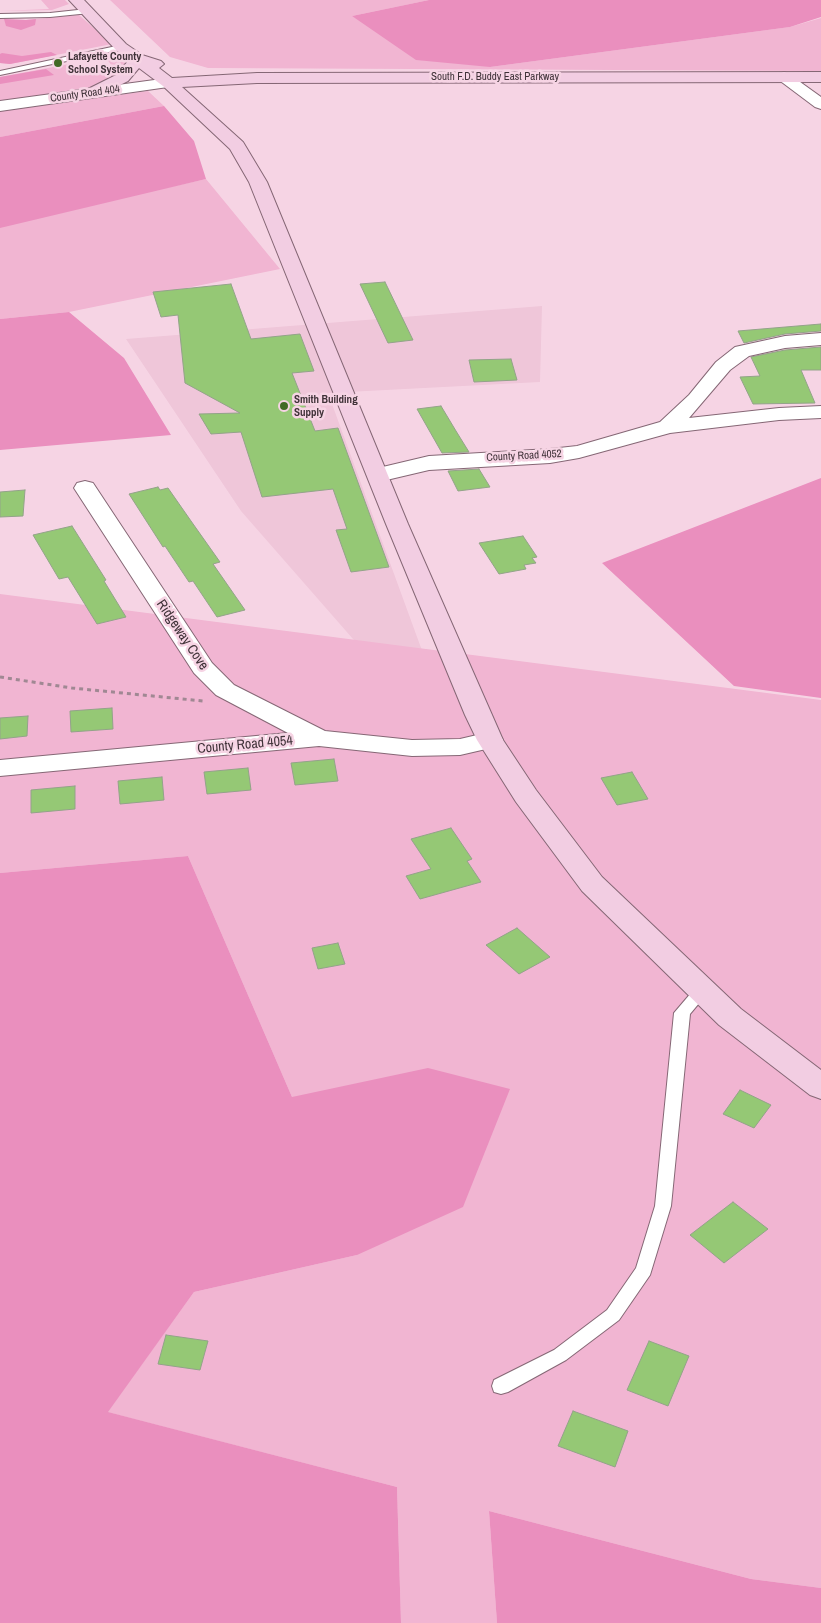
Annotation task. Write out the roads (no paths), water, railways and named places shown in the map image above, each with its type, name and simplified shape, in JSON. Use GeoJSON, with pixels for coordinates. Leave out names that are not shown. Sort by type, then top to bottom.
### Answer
{"type":"FeatureCollection","features":[{"type":"Feature","properties":{"kind":"main road"},"geometry":{"type":"LineString","coordinates":[[79,4],[130,53],[170,83],[207,103],[237,146],[258,182],[434,614],[490,740],[526,796],[592,884],[730,1017],[821,1087]]}},
{"type":"Feature","properties":{"kind":"main road"},"geometry":{"type":"LineString","coordinates":[[130,53],[184,71],[257,78]]}},
{"type":"Feature","properties":{"kind":"main road"},"geometry":{"type":"LineString","coordinates":[[94,92],[122,78],[130,53]]}},
{"type":"Feature","properties":{"kind":"main road","name":"South F.D. Buddy East Parkway"},"geometry":{"type":"LineString","coordinates":[[170,83],[257,78],[821,77]]}},
{"type":"Feature","properties":{"kind":"main road"},"geometry":{"type":"LineString","coordinates":[[207,103],[257,78]]}},
{"type":"Feature","properties":{"kind":"street"},"geometry":{"type":"LineString","coordinates":[[784,77],[821,104]]}},
{"type":"Feature","properties":{"kind":"street","name":"County Road 404"},"geometry":{"type":"LineString","coordinates":[[0,106],[170,83]]}},
{"type":"Feature","properties":{"kind":"street","name":"County Road 4052"},"geometry":{"type":"LineString","coordinates":[[668,427],[696,399],[723,366],[742,351],[785,342],[821,339]]}},
{"type":"Feature","properties":{"kind":"street","name":"County Road 4052"},"geometry":{"type":"LineString","coordinates":[[378,475],[429,463],[550,456],[579,452],[668,427],[779,414],[821,412]]}},
{"type":"Feature","properties":{"kind":"street","name":"Ridgeway Cove"},"geometry":{"type":"LineString","coordinates":[[85,488],[203,668],[225,690],[319,738]]}},
{"type":"Feature","properties":{"kind":"street","name":"County Road 4054"},"geometry":{"type":"LineString","coordinates":[[0,768],[319,738],[412,748],[460,747],[490,740]]}},
{"type":"Feature","properties":{"kind":"lane"},"geometry":{"type":"LineString","coordinates":[[0,16],[50,15],[66,9],[73,3],[79,4]]}},
{"type":"Feature","properties":{"kind":"lane"},"geometry":{"type":"LineString","coordinates":[[50,15],[79,4]]}},
{"type":"Feature","properties":{"kind":"lane"},"geometry":{"type":"LineString","coordinates":[[0,72],[130,53]]}},
{"type":"Feature","properties":{"kind":"lane"},"geometry":{"type":"LineString","coordinates":[[0,66],[18,69]]}},
{"type":"Feature","properties":{"kind":"lane"},"geometry":{"type":"LineString","coordinates":[[501,1386],[560,1355],[613,1315],[644,1270],[663,1206],[672,1128],[678,1038],[682,1013],[702,990]]}},
{"type":"Feature","properties":{"kind":"place","name":"Lafayette County School System"},"geometry":{"type":"Point","coordinates":[58,63]}},
{"type":"Feature","properties":{"kind":"place","name":"Smith Building Supply"},"geometry":{"type":"Point","coordinates":[284,406]}}]}
